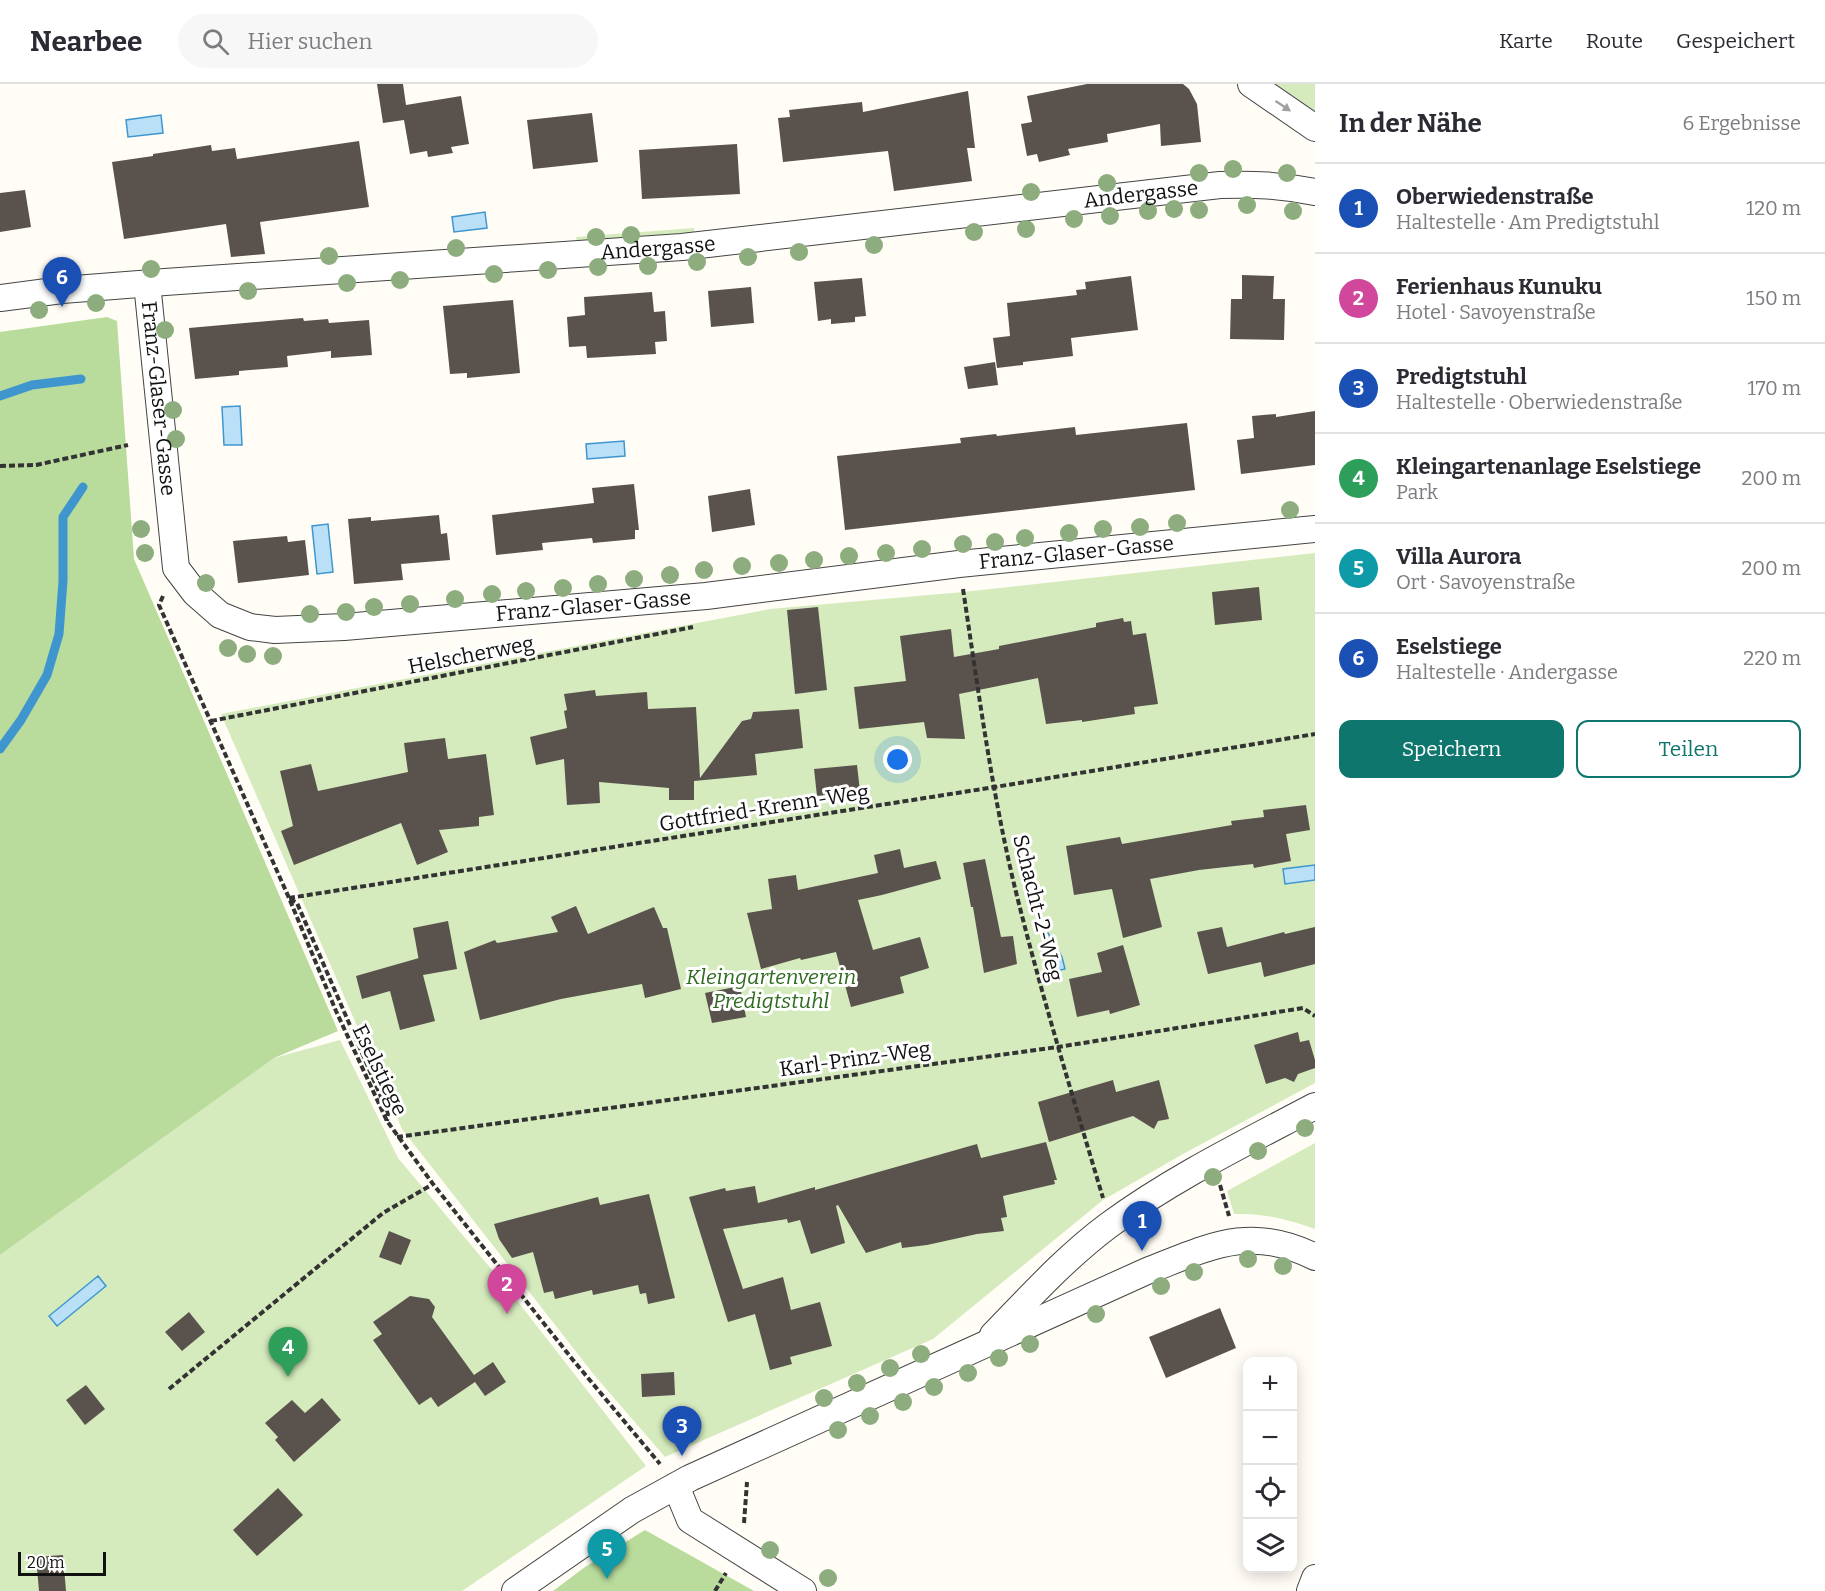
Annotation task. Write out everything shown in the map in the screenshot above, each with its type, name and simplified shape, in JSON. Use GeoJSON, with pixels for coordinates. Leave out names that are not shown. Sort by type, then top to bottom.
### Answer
{"type":"FeatureCollection","features":[{"type":"Feature","properties":{"kind":"street"},"geometry":{"type":"LineString","coordinates":[[1251,84],[1315,128]]}},
{"type":"Feature","properties":{"kind":"street","name":"Andergasse"},"geometry":{"type":"LineString","coordinates":[[0,298],[62,290],[682,247],[1220,185],[1284,186],[1315,192]]}},
{"type":"Feature","properties":{"kind":"street","name":"Franz-Glaser-Gasse"},"geometry":{"type":"LineString","coordinates":[[147,284],[176,568],[195,593],[220,615],[250,627],[275,630],[344,627],[705,596],[959,564],[1315,529]]}},
{"type":"Feature","properties":{"kind":"street"},"geometry":{"type":"LineString","coordinates":[[982,1346],[1051,1275],[1108,1226],[1166,1188],[1315,1106]]}},
{"type":"Feature","properties":{"kind":"street"},"geometry":{"type":"LineString","coordinates":[[514,1591],[632,1510],[683,1482],[1110,1287],[1213,1245],[1234,1241],[1275,1242],[1298,1248],[1315,1257]]}},
{"type":"Feature","properties":{"kind":"street"},"geometry":{"type":"LineString","coordinates":[[683,1482],[690,1520],[803,1591]]}},
{"type":"Feature","properties":{"kind":"street"},"geometry":{"type":"LineString","coordinates":[[1310,1591],[1315,1578]]}},
{"type":"Feature","properties":{"kind":"path"},"geometry":{"type":"LineString","coordinates":[[0,466],[36,465],[128,445]]}},
{"type":"Feature","properties":{"kind":"path","name":"Schacht-2-Weg"},"geometry":{"type":"LineString","coordinates":[[963,592],[995,787],[1014,883],[1058,1047],[1103,1200],[1108,1226]]}},
{"type":"Feature","properties":{"kind":"path","name":"Helscherweg"},"geometry":{"type":"LineString","coordinates":[[211,721],[708,624],[705,596]]}},
{"type":"Feature","properties":{"kind":"path","name":"Eselstiege"},"geometry":{"type":"LineString","coordinates":[[159,605],[289,898],[336,1011],[387,1121],[433,1184],[573,1360],[662,1466],[683,1482]]}},
{"type":"Feature","properties":{"kind":"path","name":"Gottfried-Krenn-Weg"},"geometry":{"type":"LineString","coordinates":[[289,898],[995,787],[1315,734]]}},
{"type":"Feature","properties":{"kind":"path"},"geometry":{"type":"LineString","coordinates":[[289,898],[297,903],[388,1113],[387,1121]]}},
{"type":"Feature","properties":{"kind":"path","name":"Karl-Prinz-Weg"},"geometry":{"type":"LineString","coordinates":[[397,1137],[1058,1047],[1303,1008],[1315,1016]]}},
{"type":"Feature","properties":{"kind":"path"},"geometry":{"type":"LineString","coordinates":[[169,1389],[383,1213],[433,1184]]}},
{"type":"Feature","properties":{"kind":"path"},"geometry":{"type":"LineString","coordinates":[[1222,1191],[1228,1214]]}},
{"type":"Feature","properties":{"kind":"path"},"geometry":{"type":"LineString","coordinates":[[744,1531],[747,1476]]}},
{"type":"Feature","properties":{"kind":"path"},"geometry":{"type":"LineString","coordinates":[[715,1591],[724,1575]]}},
{"type":"Feature","properties":{"kind":"green space"},"geometry":{"type":"Polygon","coordinates":[[[1274,84],[1315,84],[1315,111],[1274,84]]]}},
{"type":"Feature","properties":{"kind":"green space"},"geometry":{"type":"Polygon","coordinates":[[[694,228],[694,233],[577,242],[576,237],[694,228]]]}},
{"type":"Feature","properties":{"kind":"green space"},"geometry":{"type":"Polygon","coordinates":[[[107,317],[117,321],[134,559],[338,1031],[274,1058],[0,1255],[0,332],[107,317]]]}},
{"type":"Feature","properties":{"kind":"green space","name":"Kleingartenverein Predigtstuhl"},"geometry":{"type":"Polygon","coordinates":[[[1315,553],[1315,1083],[1103,1200],[933,1339],[665,1457],[595,1376],[402,1129],[221,714],[770,609],[963,592],[1315,553]]]}},
{"type":"Feature","properties":{"kind":"green space"},"geometry":{"type":"Polygon","coordinates":[[[340,1040],[398,1158],[508,1289],[646,1466],[462,1591],[0,1591],[0,1255],[274,1058],[340,1040]]]}},
{"type":"Feature","properties":{"kind":"green space"},"geometry":{"type":"Polygon","coordinates":[[[1315,1143],[1315,1229],[1275,1217],[1234,1214],[1227,1191],[1315,1143]]]}},
{"type":"Feature","properties":{"kind":"green space"},"geometry":{"type":"Polygon","coordinates":[[[645,1530],[754,1591],[553,1591],[585,1567],[645,1530]]]}},
{"type":"Feature","properties":{"kind":"water"},"geometry":{"type":"Polygon","coordinates":[[[161,115],[163,133],[128,137],[126,120],[161,115]]]}},
{"type":"Feature","properties":{"kind":"water"},"geometry":{"type":"Polygon","coordinates":[[[485,212],[487,228],[454,232],[452,217],[485,212]]]}},
{"type":"Feature","properties":{"kind":"water"},"geometry":{"type":"Polygon","coordinates":[[[240,406],[242,445],[224,445],[222,407],[240,406]]]}},
{"type":"Feature","properties":{"kind":"water"},"geometry":{"type":"Polygon","coordinates":[[[624,441],[625,456],[587,459],[586,444],[624,441]]]}},
{"type":"Feature","properties":{"kind":"water"},"geometry":{"type":"Polygon","coordinates":[[[328,524],[333,572],[317,574],[312,526],[328,524]]]}},
{"type":"Feature","properties":{"kind":"water"},"geometry":{"type":"Polygon","coordinates":[[[1315,865],[1315,880],[1285,884],[1283,869],[1315,865]]]}},
{"type":"Feature","properties":{"kind":"water"},"geometry":{"type":"Polygon","coordinates":[[[1048,933],[1062,957],[1065,969],[1051,972],[1042,934],[1048,933]]]}},
{"type":"Feature","properties":{"kind":"water"},"geometry":{"type":"Polygon","coordinates":[[[98,1276],[106,1286],[57,1326],[49,1316],[98,1276]]]}},
{"type":"Feature","properties":{"kind":"building"},"geometry":{"type":"Polygon","coordinates":[[[377,84],[403,84],[406,105],[461,96],[469,144],[451,147],[453,153],[428,157],[427,151],[410,154],[404,120],[383,123],[377,84]]]}},
{"type":"Feature","properties":{"kind":"building"},"geometry":{"type":"Polygon","coordinates":[[[1087,84],[1183,84],[1189,89],[1197,104],[1201,142],[1161,146],[1160,124],[1107,134],[1108,142],[1068,149],[1070,155],[1039,162],[1037,154],[1027,156],[1021,124],[1032,122],[1027,96],[1087,84]]]}},
{"type":"Feature","properties":{"kind":"building"},"geometry":{"type":"Polygon","coordinates":[[[968,91],[975,148],[967,148],[972,181],[894,191],[888,151],[783,162],[778,118],[790,117],[789,110],[862,102],[863,112],[968,91]]]}},
{"type":"Feature","properties":{"kind":"building"},"geometry":{"type":"Polygon","coordinates":[[[592,113],[598,162],[533,169],[527,120],[592,113]]]}},
{"type":"Feature","properties":{"kind":"building"},"geometry":{"type":"Polygon","coordinates":[[[359,141],[369,207],[260,222],[265,254],[231,257],[226,224],[124,239],[112,162],[211,145],[212,151],[235,148],[237,159],[359,141]]]}},
{"type":"Feature","properties":{"kind":"building"},"geometry":{"type":"Polygon","coordinates":[[[737,144],[740,194],[642,199],[639,150],[737,144]]]}},
{"type":"Feature","properties":{"kind":"building"},"geometry":{"type":"Polygon","coordinates":[[[25,190],[31,227],[0,232],[0,193],[25,190]]]}},
{"type":"Feature","properties":{"kind":"building"},"geometry":{"type":"Polygon","coordinates":[[[1242,275],[1274,276],[1273,299],[1285,299],[1284,340],[1230,339],[1231,299],[1242,299],[1242,275]]]}},
{"type":"Feature","properties":{"kind":"building"},"geometry":{"type":"Polygon","coordinates":[[[1131,276],[1138,330],[1071,338],[1073,356],[1023,362],[1023,365],[997,368],[993,338],[1010,336],[1007,303],[1077,295],[1076,290],[1086,289],[1085,282],[1131,276]]]}},
{"type":"Feature","properties":{"kind":"building"},"geometry":{"type":"Polygon","coordinates":[[[862,278],[866,316],[855,317],[855,322],[831,324],[831,319],[818,321],[814,282],[862,278]]]}},
{"type":"Feature","properties":{"kind":"building"},"geometry":{"type":"Polygon","coordinates":[[[751,287],[754,323],[711,327],[708,291],[751,287]]]}},
{"type":"Feature","properties":{"kind":"building"},"geometry":{"type":"Polygon","coordinates":[[[652,292],[654,312],[665,311],[667,341],[655,342],[656,354],[587,358],[586,346],[569,347],[567,317],[585,315],[584,297],[652,292]]]}},
{"type":"Feature","properties":{"kind":"building"},"geometry":{"type":"Polygon","coordinates":[[[513,300],[520,373],[467,378],[467,373],[450,374],[443,306],[513,300]]]}},
{"type":"Feature","properties":{"kind":"building"},"geometry":{"type":"Polygon","coordinates":[[[303,318],[304,321],[328,319],[329,323],[369,320],[372,355],[331,358],[331,351],[287,356],[288,367],[239,371],[239,375],[195,379],[189,328],[303,318]]]}},
{"type":"Feature","properties":{"kind":"building"},"geometry":{"type":"Polygon","coordinates":[[[995,362],[998,385],[968,389],[964,367],[995,362]]]}},
{"type":"Feature","properties":{"kind":"building"},"geometry":{"type":"Polygon","coordinates":[[[1315,411],[1315,465],[1241,474],[1237,440],[1254,438],[1252,416],[1276,414],[1276,417],[1315,411]]]}},
{"type":"Feature","properties":{"kind":"building"},"geometry":{"type":"Polygon","coordinates":[[[1187,423],[1195,490],[845,530],[837,456],[961,443],[960,438],[996,434],[997,436],[1075,427],[1076,435],[1187,423]]]}},
{"type":"Feature","properties":{"kind":"building"},"geometry":{"type":"Polygon","coordinates":[[[634,484],[639,530],[635,530],[635,539],[593,543],[592,538],[542,543],[543,550],[496,555],[492,515],[594,503],[592,488],[634,484]]]}},
{"type":"Feature","properties":{"kind":"building"},"geometry":{"type":"Polygon","coordinates":[[[750,489],[755,525],[712,532],[708,496],[750,489]]]}},
{"type":"Feature","properties":{"kind":"building"},"geometry":{"type":"Polygon","coordinates":[[[439,515],[441,534],[447,533],[450,560],[401,564],[403,580],[354,584],[348,519],[371,517],[371,521],[439,515]]]}},
{"type":"Feature","properties":{"kind":"building"},"geometry":{"type":"Polygon","coordinates":[[[287,536],[288,542],[305,540],[309,575],[238,583],[233,541],[287,536]]]}},
{"type":"Feature","properties":{"kind":"building"},"geometry":{"type":"Polygon","coordinates":[[[1259,587],[1262,620],[1215,625],[1212,592],[1259,587]]]}},
{"type":"Feature","properties":{"kind":"building"},"geometry":{"type":"Polygon","coordinates":[[[818,607],[827,690],[795,694],[787,610],[818,607]]]}},
{"type":"Feature","properties":{"kind":"building"},"geometry":{"type":"Polygon","coordinates":[[[1123,618],[1124,622],[1131,621],[1133,635],[1146,633],[1158,704],[1134,707],[1135,714],[1082,722],[1082,720],[1046,724],[1038,678],[959,694],[965,739],[927,738],[924,722],[859,729],[854,687],[906,681],[900,636],[951,629],[954,657],[1096,627],[1096,623],[1123,618]]]}},
{"type":"Feature","properties":{"kind":"building"},"geometry":{"type":"Polygon","coordinates":[[[595,690],[596,696],[647,692],[648,709],[696,707],[700,778],[742,721],[751,719],[753,712],[799,709],[803,748],[755,754],[757,775],[694,781],[694,800],[669,800],[669,788],[599,782],[600,803],[567,805],[564,759],[536,765],[530,737],[567,728],[564,694],[595,690]]]}},
{"type":"Feature","properties":{"kind":"building"},"geometry":{"type":"Polygon","coordinates":[[[445,738],[448,759],[486,754],[494,815],[479,817],[479,826],[439,830],[448,852],[417,865],[401,823],[294,865],[281,831],[293,826],[280,771],[311,764],[318,791],[408,772],[404,743],[445,738]]]}},
{"type":"Feature","properties":{"kind":"building"},"geometry":{"type":"Polygon","coordinates":[[[857,765],[860,791],[817,796],[814,769],[857,765]]]}},
{"type":"Feature","properties":{"kind":"building"},"geometry":{"type":"Polygon","coordinates":[[[1306,805],[1310,830],[1286,834],[1291,861],[1254,868],[1253,864],[1199,870],[1150,879],[1162,927],[1123,938],[1112,889],[1074,895],[1066,846],[1120,837],[1122,844],[1232,825],[1231,821],[1264,817],[1263,810],[1306,805]]]}},
{"type":"Feature","properties":{"kind":"building"},"geometry":{"type":"Polygon","coordinates":[[[900,849],[904,868],[936,861],[941,879],[858,900],[873,950],[920,937],[929,968],[900,977],[904,993],[851,1007],[836,952],[801,960],[800,958],[761,969],[747,913],[772,909],[768,879],[796,875],[798,890],[878,873],[874,855],[900,849]]]}},
{"type":"Feature","properties":{"kind":"building"},"geometry":{"type":"Polygon","coordinates":[[[985,859],[1001,937],[1013,936],[1017,964],[984,973],[963,863],[985,859]]]}},
{"type":"Feature","properties":{"kind":"building"},"geometry":{"type":"Polygon","coordinates":[[[576,906],[588,934],[654,907],[663,928],[667,928],[681,989],[645,998],[642,984],[561,999],[480,1020],[464,952],[495,940],[497,943],[558,932],[551,917],[576,906]]]}},
{"type":"Feature","properties":{"kind":"building"},"geometry":{"type":"Polygon","coordinates":[[[448,921],[457,969],[423,975],[435,1021],[400,1030],[390,991],[362,999],[356,976],[418,958],[413,928],[448,921]]]}},
{"type":"Feature","properties":{"kind":"building"},"geometry":{"type":"Polygon","coordinates":[[[1222,927],[1227,947],[1284,932],[1285,934],[1315,927],[1315,964],[1264,977],[1261,962],[1208,974],[1197,932],[1222,927]]]}},
{"type":"Feature","properties":{"kind":"building"},"geometry":{"type":"Polygon","coordinates":[[[1123,945],[1140,1005],[1110,1014],[1109,1010],[1077,1017],[1069,979],[1102,972],[1097,953],[1123,945]]]}},
{"type":"Feature","properties":{"kind":"building"},"geometry":{"type":"Polygon","coordinates":[[[740,986],[746,1017],[712,1023],[705,993],[740,986]]]}},
{"type":"Feature","properties":{"kind":"building"},"geometry":{"type":"Polygon","coordinates":[[[1298,1032],[1300,1042],[1309,1040],[1315,1068],[1298,1074],[1294,1082],[1285,1078],[1266,1084],[1254,1045],[1298,1032]]]}},
{"type":"Feature","properties":{"kind":"building"},"geometry":{"type":"Polygon","coordinates":[[[1113,1080],[1116,1092],[1159,1080],[1169,1119],[1158,1121],[1154,1129],[1133,1116],[1049,1142],[1038,1102],[1113,1080]]]}},
{"type":"Feature","properties":{"kind":"building"},"geometry":{"type":"Polygon","coordinates":[[[1046,1142],[1057,1180],[1054,1180],[1055,1184],[1003,1196],[1007,1217],[1001,1218],[1004,1231],[902,1248],[901,1242],[866,1253],[838,1205],[836,1206],[845,1243],[811,1254],[800,1220],[788,1223],[787,1219],[723,1229],[743,1289],[783,1277],[791,1310],[820,1302],[832,1346],[790,1357],[792,1364],[770,1370],[755,1314],[728,1322],[689,1197],[725,1188],[726,1191],[755,1186],[758,1203],[815,1187],[815,1190],[977,1144],[981,1158],[1046,1142]]]}},
{"type":"Feature","properties":{"kind":"building"},"geometry":{"type":"Polygon","coordinates":[[[649,1194],[675,1298],[648,1304],[646,1293],[640,1294],[638,1285],[593,1295],[592,1290],[555,1299],[553,1291],[544,1293],[533,1252],[512,1258],[499,1239],[494,1224],[598,1197],[600,1205],[649,1194]]]}},
{"type":"Feature","properties":{"kind":"building"},"geometry":{"type":"Polygon","coordinates":[[[389,1231],[411,1240],[401,1265],[379,1257],[389,1231]]]}},
{"type":"Feature","properties":{"kind":"building"},"geometry":{"type":"Polygon","coordinates":[[[410,1296],[429,1299],[435,1307],[432,1317],[474,1375],[493,1362],[506,1382],[485,1396],[475,1382],[438,1407],[431,1397],[419,1405],[373,1340],[382,1334],[373,1322],[410,1296]]]}},
{"type":"Feature","properties":{"kind":"building"},"geometry":{"type":"Polygon","coordinates":[[[1220,1308],[1236,1348],[1166,1378],[1149,1337],[1220,1308]]]}},
{"type":"Feature","properties":{"kind":"building"},"geometry":{"type":"Polygon","coordinates":[[[189,1312],[205,1332],[182,1351],[165,1332],[189,1312]]]}},
{"type":"Feature","properties":{"kind":"building"},"geometry":{"type":"Polygon","coordinates":[[[674,1372],[675,1395],[642,1397],[641,1374],[674,1372]]]}},
{"type":"Feature","properties":{"kind":"building"},"geometry":{"type":"Polygon","coordinates":[[[86,1385],[105,1409],[85,1425],[66,1400],[86,1385]]]}},
{"type":"Feature","properties":{"kind":"building"},"geometry":{"type":"Polygon","coordinates":[[[322,1398],[341,1420],[294,1462],[275,1440],[278,1437],[265,1423],[292,1400],[305,1413],[322,1398]]]}},
{"type":"Feature","properties":{"kind":"building"},"geometry":{"type":"Polygon","coordinates":[[[278,1488],[303,1515],[257,1556],[233,1530],[278,1488]]]}},
{"type":"Feature","properties":{"kind":"building"},"geometry":{"type":"Polygon","coordinates":[[[63,1555],[66,1591],[39,1591],[36,1557],[63,1555]]]}},
{"type":"Feature","properties":{"kind":"waterway"},"geometry":{"type":"LineString","coordinates":[[0,396],[32,385],[81,379]]}},
{"type":"Feature","properties":{"kind":"waterway"},"geometry":{"type":"LineString","coordinates":[[0,749],[21,720],[47,675],[59,634],[63,581],[63,517],[83,487]]}},
{"type":"Feature","properties":{"kind":"place","name":"Eselstiege"},"geometry":{"type":"Point","coordinates":[62,307]}},
{"type":"Feature","properties":{"kind":"place","name":"Oberwiedenstraße"},"geometry":{"type":"Point","coordinates":[1142,1251]}},
{"type":"Feature","properties":{"kind":"place","name":"Ferienhaus Kunuku"},"geometry":{"type":"Point","coordinates":[507,1314]}},
{"type":"Feature","properties":{"kind":"place","name":"Kleingartenanlage Eselstiege"},"geometry":{"type":"Point","coordinates":[288,1377]}},
{"type":"Feature","properties":{"kind":"place","name":"Predigtstuhl"},"geometry":{"type":"Point","coordinates":[682,1456]}},
{"type":"Feature","properties":{"kind":"place","name":"Villa Aurora"},"geometry":{"type":"Point","coordinates":[607,1579]}}]}
